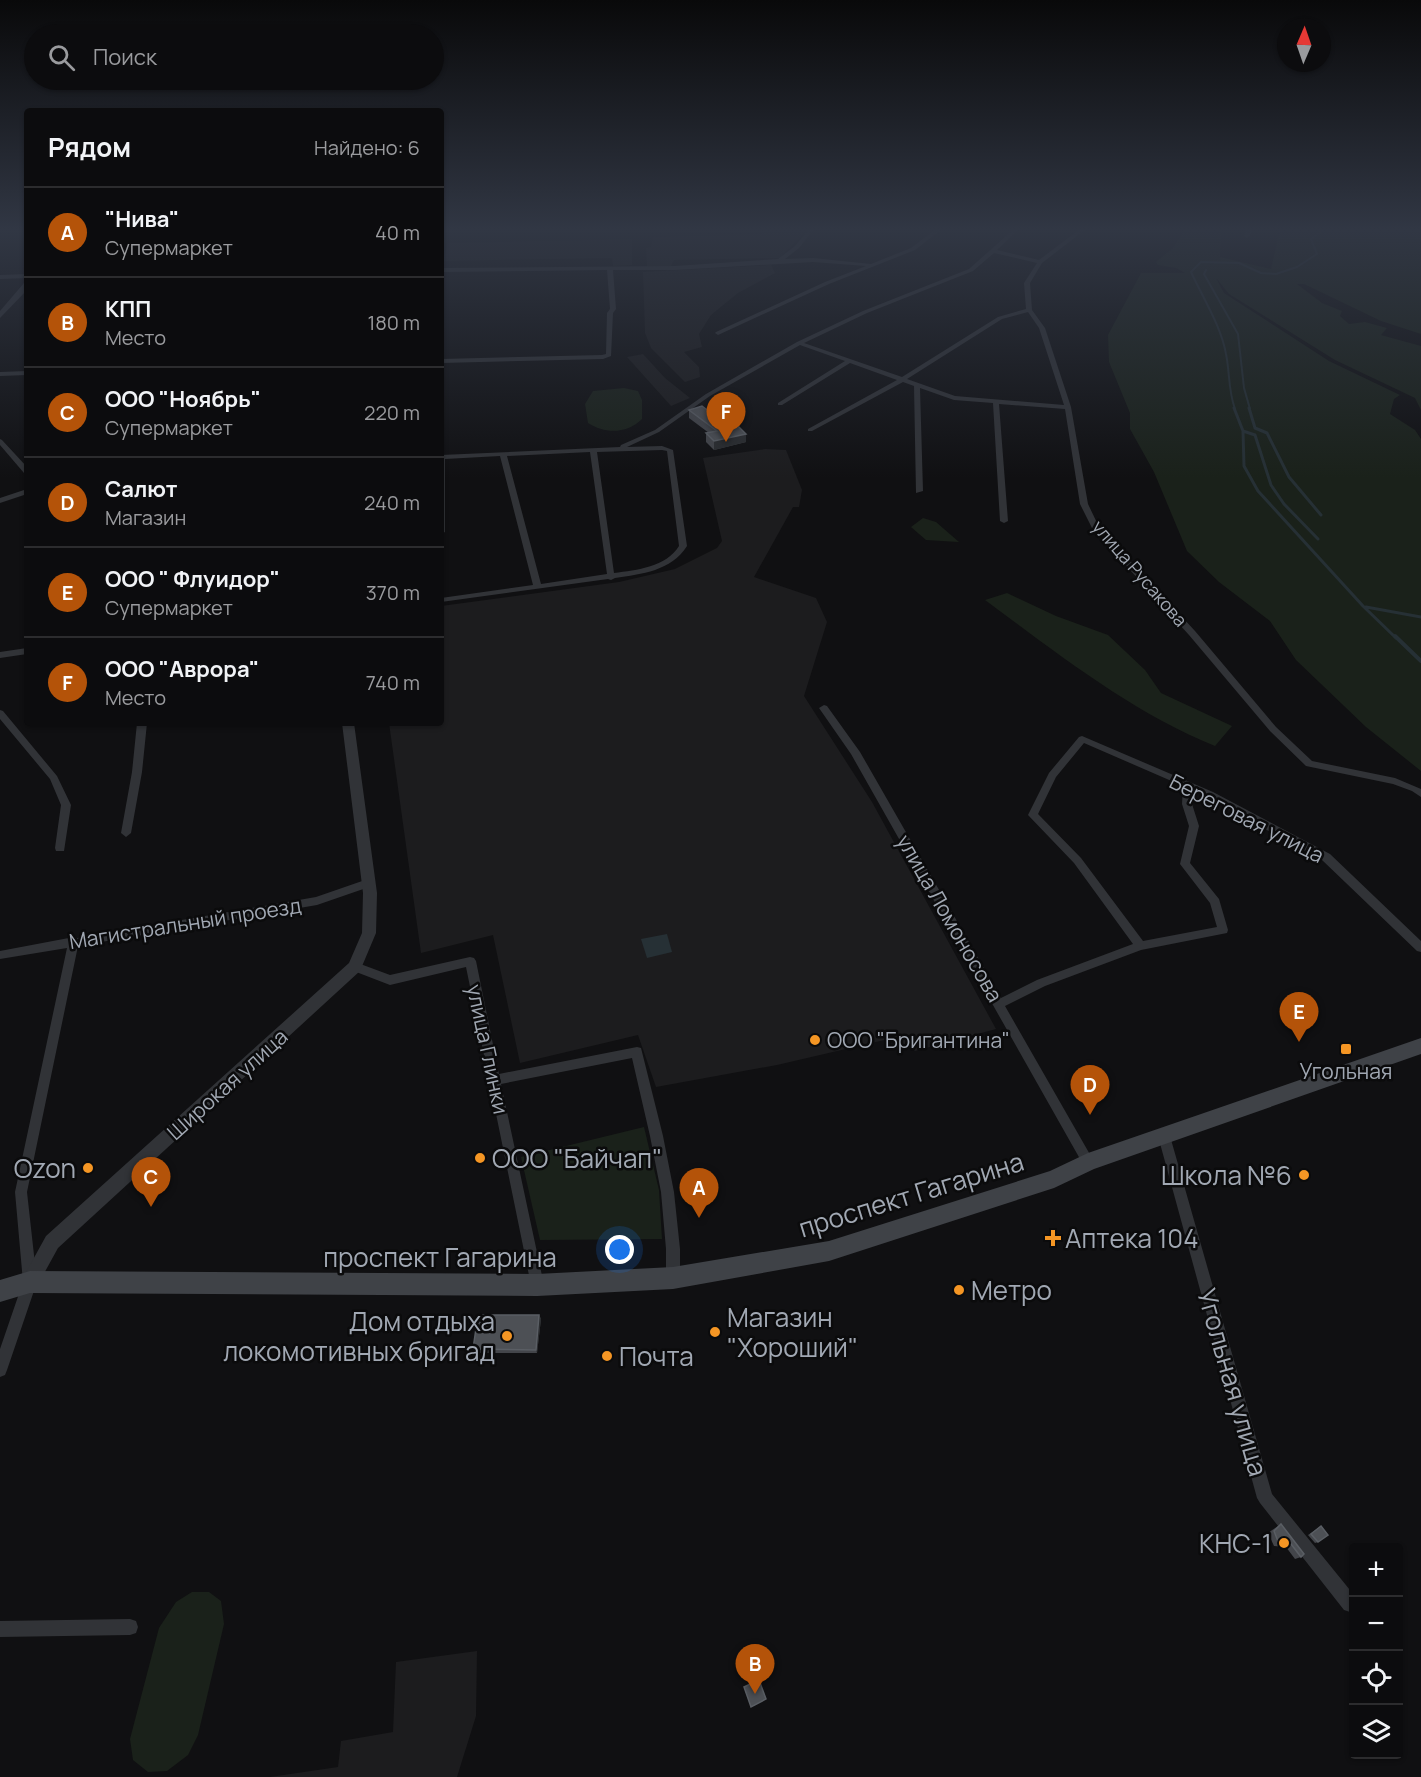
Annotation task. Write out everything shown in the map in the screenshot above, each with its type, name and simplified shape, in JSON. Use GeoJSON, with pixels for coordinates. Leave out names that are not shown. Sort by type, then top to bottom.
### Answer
{"type":"FeatureCollection","features":[{"type":"Feature","properties":{"kind":"main road","name":"проспект Гагарина"},"geometry":{"type":"LineString","coordinates":[[0,1292],[30,1282],[537,1285],[673,1278],[828,1251],[1054,1179],[1088,1162],[1421,1046]]}},
{"type":"Feature","properties":{"kind":"street"},"geometry":{"type":"LineString","coordinates":[[444,361],[603,357],[609,355],[611,312]]}},
{"type":"Feature","properties":{"kind":"street"},"geometry":{"type":"LineString","coordinates":[[718,333],[766,312]]}},
{"type":"Feature","properties":{"kind":"street"},"geometry":{"type":"LineString","coordinates":[[616,449],[657,431],[708,395],[799,343],[865,312]]}},
{"type":"Feature","properties":{"kind":"street"},"geometry":{"type":"LineString","coordinates":[[810,430],[902,380],[1000,318],[1022,312]]}},
{"type":"Feature","properties":{"kind":"street","name":"улица Русакова"},"geometry":{"type":"LineString","coordinates":[[1030,312],[1042,328],[1068,407],[1084,504],[1096,528],[1192,633],[1273,729],[1309,764],[1395,781],[1421,794]]}},
{"type":"Feature","properties":{"kind":"street"},"geometry":{"type":"LineString","coordinates":[[799,343],[917,387],[954,398],[1068,407]]}},
{"type":"Feature","properties":{"kind":"street"},"geometry":{"type":"LineString","coordinates":[[780,404],[850,361]]}},
{"type":"Feature","properties":{"kind":"street"},"geometry":{"type":"LineString","coordinates":[[0,374],[24,373]]}},
{"type":"Feature","properties":{"kind":"street"},"geometry":{"type":"LineString","coordinates":[[917,387],[919,491]]}},
{"type":"Feature","properties":{"kind":"street"},"geometry":{"type":"LineString","coordinates":[[996,402],[1004,521]]}},
{"type":"Feature","properties":{"kind":"street"},"geometry":{"type":"LineString","coordinates":[[0,441],[24,468]]}},
{"type":"Feature","properties":{"kind":"street"},"geometry":{"type":"LineString","coordinates":[[444,457],[616,449],[662,448],[670,450],[683,535],[683,546],[679,554],[667,562],[641,572],[444,600]]}},
{"type":"Feature","properties":{"kind":"street"},"geometry":{"type":"LineString","coordinates":[[593,451],[611,578]]}},
{"type":"Feature","properties":{"kind":"street"},"geometry":{"type":"LineString","coordinates":[[503,454],[538,587]]}},
{"type":"Feature","properties":{"kind":"street"},"geometry":{"type":"LineString","coordinates":[[0,501],[24,492]]}},
{"type":"Feature","properties":{"kind":"street"},"geometry":{"type":"LineString","coordinates":[[0,655],[24,651]]}},
{"type":"Feature","properties":{"kind":"street","name":"улица Ломоносова"},"geometry":{"type":"LineString","coordinates":[[824,708],[855,752],[1088,1162]]}},
{"type":"Feature","properties":{"kind":"street"},"geometry":{"type":"LineString","coordinates":[[0,713],[54,778],[66,805],[60,849]]}},
{"type":"Feature","properties":{"kind":"street"},"geometry":{"type":"LineString","coordinates":[[126,833],[137,772],[141,726]]}},
{"type":"Feature","properties":{"kind":"street"},"geometry":{"type":"LineString","coordinates":[[348,726],[368,883],[369,933],[355,967]]}},
{"type":"Feature","properties":{"kind":"street","name":"Береговая улица"},"geometry":{"type":"LineString","coordinates":[[1140,946],[1085,867],[1061,838],[1033,815],[1052,775],[1082,739],[1188,787],[1210,794],[1326,857],[1421,948]]}},
{"type":"Feature","properties":{"kind":"street"},"geometry":{"type":"LineString","coordinates":[[999,1004],[1041,983],[1140,946],[1223,930],[1215,902],[1185,864],[1194,826],[1187,804],[1188,787]]}},
{"type":"Feature","properties":{"kind":"street","name":"Магистральный проезд"},"geometry":{"type":"LineString","coordinates":[[0,955],[317,901],[368,883]]}},
{"type":"Feature","properties":{"kind":"street"},"geometry":{"type":"LineString","coordinates":[[0,1370],[30,1282],[21,1192],[74,941]]}},
{"type":"Feature","properties":{"kind":"street","name":"улица Глинки"},"geometry":{"type":"LineString","coordinates":[[355,967],[390,980],[470,962],[537,1285]]}},
{"type":"Feature","properties":{"kind":"street","name":"Широкая улица"},"geometry":{"type":"LineString","coordinates":[[30,1282],[52,1242],[355,967]]}},
{"type":"Feature","properties":{"kind":"street"},"geometry":{"type":"LineString","coordinates":[[495,1080],[637,1052],[667,1185],[674,1251],[673,1278]]}},
{"type":"Feature","properties":{"kind":"street","name":"Угольная улица"},"geometry":{"type":"LineString","coordinates":[[1164,1136],[1265,1498],[1349,1603]]}},
{"type":"Feature","properties":{"kind":"street"},"geometry":{"type":"LineString","coordinates":[[0,1629],[130,1627]]}},
{"type":"Feature","properties":{"kind":"shaded area"},"geometry":{"type":"Polygon","coordinates":[[[644,312],[715,312],[699,334],[702,347],[684,352],[699,367],[700,377],[685,382],[651,348],[645,333],[644,312]]]}},
{"type":"Feature","properties":{"kind":"shaded area"},"geometry":{"type":"Polygon","coordinates":[[[1120,312],[1253,312],[1329,361],[1400,395],[1394,399],[1390,414],[1415,430],[1421,439],[1421,771],[1366,727],[1296,660],[1270,621],[1219,582],[1187,551],[1154,472],[1130,429],[1130,413],[1109,362],[1108,335],[1120,312]]]}},
{"type":"Feature","properties":{"kind":"shaded area"},"geometry":{"type":"Polygon","coordinates":[[[1258,312],[1342,312],[1340,316],[1349,324],[1365,322],[1387,328],[1381,335],[1421,346],[1421,410],[1415,398],[1335,360],[1258,312]]]}},
{"type":"Feature","properties":{"kind":"shaded area"},"geometry":{"type":"Polygon","coordinates":[[[1362,312],[1421,312],[1421,334],[1381,321],[1362,312]]]}},
{"type":"Feature","properties":{"kind":"shaded area"},"geometry":{"type":"Polygon","coordinates":[[[643,354],[665,378],[690,398],[671,406],[627,357],[643,354]]]}},
{"type":"Feature","properties":{"kind":"shaded area"},"geometry":{"type":"Polygon","coordinates":[[[624,388],[638,391],[642,400],[642,419],[630,428],[616,431],[595,427],[588,423],[585,404],[593,391],[624,388]]]}},
{"type":"Feature","properties":{"kind":"shaded area"},"geometry":{"type":"Polygon","coordinates":[[[765,449],[786,450],[802,490],[799,507],[793,507],[754,577],[816,598],[827,622],[804,696],[872,802],[996,1029],[915,1051],[893,1038],[777,1065],[656,1087],[638,1035],[520,1063],[493,935],[421,953],[389,726],[444,726],[444,606],[619,582],[675,569],[717,548],[722,541],[703,458],[765,449]]]}},
{"type":"Feature","properties":{"kind":"shaded area"},"geometry":{"type":"Polygon","coordinates":[[[923,518],[936,522],[959,542],[926,540],[911,527],[923,518]]]}},
{"type":"Feature","properties":{"kind":"shaded area"},"geometry":{"type":"Polygon","coordinates":[[[1007,593],[1056,616],[1108,635],[1145,670],[1161,693],[1232,726],[1215,746],[1124,699],[985,600],[1007,593]]]}},
{"type":"Feature","properties":{"kind":"shaded area"},"geometry":{"type":"Polygon","coordinates":[[[667,934],[672,952],[647,958],[641,939],[667,934]]]}},
{"type":"Feature","properties":{"kind":"shaded area"},"geometry":{"type":"Polygon","coordinates":[[[644,1127],[659,1190],[662,1239],[540,1240],[521,1157],[644,1127]]]}},
{"type":"Feature","properties":{"kind":"shaded area"},"geometry":{"type":"Polygon","coordinates":[[[192,1592],[209,1592],[221,1601],[224,1624],[198,1735],[188,1755],[167,1771],[148,1772],[133,1760],[130,1739],[159,1628],[176,1602],[192,1592]]]}},
{"type":"Feature","properties":{"kind":"shaded area"},"geometry":{"type":"Polygon","coordinates":[[[477,1651],[476,1716],[457,1777],[270,1777],[338,1767],[341,1741],[393,1732],[396,1662],[477,1651]]]}},
{"type":"Feature","properties":{"kind":"building"},"geometry":{"type":"Polygon","coordinates":[[[702,406],[731,428],[738,426],[746,434],[714,441],[706,433],[717,431],[689,410],[702,406]]]}},
{"type":"Feature","properties":{"kind":"building","name":"Дом отдыха локомотивных бригад"},"geometry":{"type":"Polygon","coordinates":[[[478,1315],[539,1315],[536,1350],[473,1349],[478,1315]]]}},
{"type":"Feature","properties":{"kind":"building"},"geometry":{"type":"Polygon","coordinates":[[[1281,1524],[1304,1554],[1301,1557],[1291,1544],[1279,1544],[1274,1531],[1281,1524]]]}},
{"type":"Feature","properties":{"kind":"building"},"geometry":{"type":"Polygon","coordinates":[[[1321,1526],[1328,1535],[1318,1542],[1311,1534],[1321,1526]]]}},
{"type":"Feature","properties":{"kind":"building"},"geometry":{"type":"Polygon","coordinates":[[[759,1680],[766,1699],[751,1707],[744,1687],[759,1680]]]}},
{"type":"Feature","properties":{"kind":"waterway"},"geometry":{"type":"LineString","coordinates":[[1211,312],[1224,344],[1235,409]]}},
{"type":"Feature","properties":{"kind":"waterway"},"geometry":{"type":"LineString","coordinates":[[1225,312],[1238,334],[1244,388],[1250,409]]}},
{"type":"Feature","properties":{"kind":"waterway"},"geometry":{"type":"LineString","coordinates":[[1234,408],[1243,431]]}},
{"type":"Feature","properties":{"kind":"waterway"},"geometry":{"type":"LineString","coordinates":[[1249,408],[1255,428],[1267,433],[1289,477],[1321,515]]}},
{"type":"Feature","properties":{"kind":"waterway"},"geometry":{"type":"LineString","coordinates":[[1243,431],[1255,435],[1271,485],[1284,504],[1318,539]]}},
{"type":"Feature","properties":{"kind":"waterway"},"geometry":{"type":"LineString","coordinates":[[1243,431],[1244,466],[1258,491],[1363,606],[1396,638]]}},
{"type":"Feature","properties":{"kind":"waterway"},"geometry":{"type":"LineString","coordinates":[[1366,607],[1421,617]]}},
{"type":"Feature","properties":{"kind":"waterway"},"geometry":{"type":"LineString","coordinates":[[1395,636],[1421,661]]}},
{"type":"Feature","properties":{"kind":"place","name":"ООО \"Аврора\""},"geometry":{"type":"Point","coordinates":[726,442]}},
{"type":"Feature","properties":{"kind":"place","name":"ООО \"Бригантина\""},"geometry":{"type":"Point","coordinates":[815,1040]}},
{"type":"Feature","properties":{"kind":"place","name":"ООО \" Флуидор\""},"geometry":{"type":"Point","coordinates":[1299,1042]}},
{"type":"Feature","properties":{"kind":"place","name":"Угольная"},"geometry":{"type":"Point","coordinates":[1346,1049]}},
{"type":"Feature","properties":{"kind":"place","name":"Салют"},"geometry":{"type":"Point","coordinates":[1090,1115]}},
{"type":"Feature","properties":{"kind":"place","name":"ООО \"Байчап\""},"geometry":{"type":"Point","coordinates":[480,1158]}},
{"type":"Feature","properties":{"kind":"place","name":"Ozon"},"geometry":{"type":"Point","coordinates":[88,1168]}},
{"type":"Feature","properties":{"kind":"place","name":"Школа №6"},"geometry":{"type":"Point","coordinates":[1304,1175]}},
{"type":"Feature","properties":{"kind":"place","name":"ООО \"Ноябрь\""},"geometry":{"type":"Point","coordinates":[151,1207]}},
{"type":"Feature","properties":{"kind":"place","name":"\"Нива\""},"geometry":{"type":"Point","coordinates":[699,1218]}},
{"type":"Feature","properties":{"kind":"place","name":"Аптека 104"},"geometry":{"type":"Point","coordinates":[1053,1238]}},
{"type":"Feature","properties":{"kind":"place","name":"Метро"},"geometry":{"type":"Point","coordinates":[959,1290]}},
{"type":"Feature","properties":{"kind":"place","name":"Магазин \"Хороший\""},"geometry":{"type":"Point","coordinates":[715,1332]}},
{"type":"Feature","properties":{"kind":"place","name":"Дом отдыха локомотивных бригад"},"geometry":{"type":"Point","coordinates":[507,1336]}},
{"type":"Feature","properties":{"kind":"place","name":"Почта"},"geometry":{"type":"Point","coordinates":[607,1356]}},
{"type":"Feature","properties":{"kind":"place","name":"КНС-1"},"geometry":{"type":"Point","coordinates":[1284,1543]}},
{"type":"Feature","properties":{"kind":"place","name":"КПП"},"geometry":{"type":"Point","coordinates":[755,1694]}}]}
